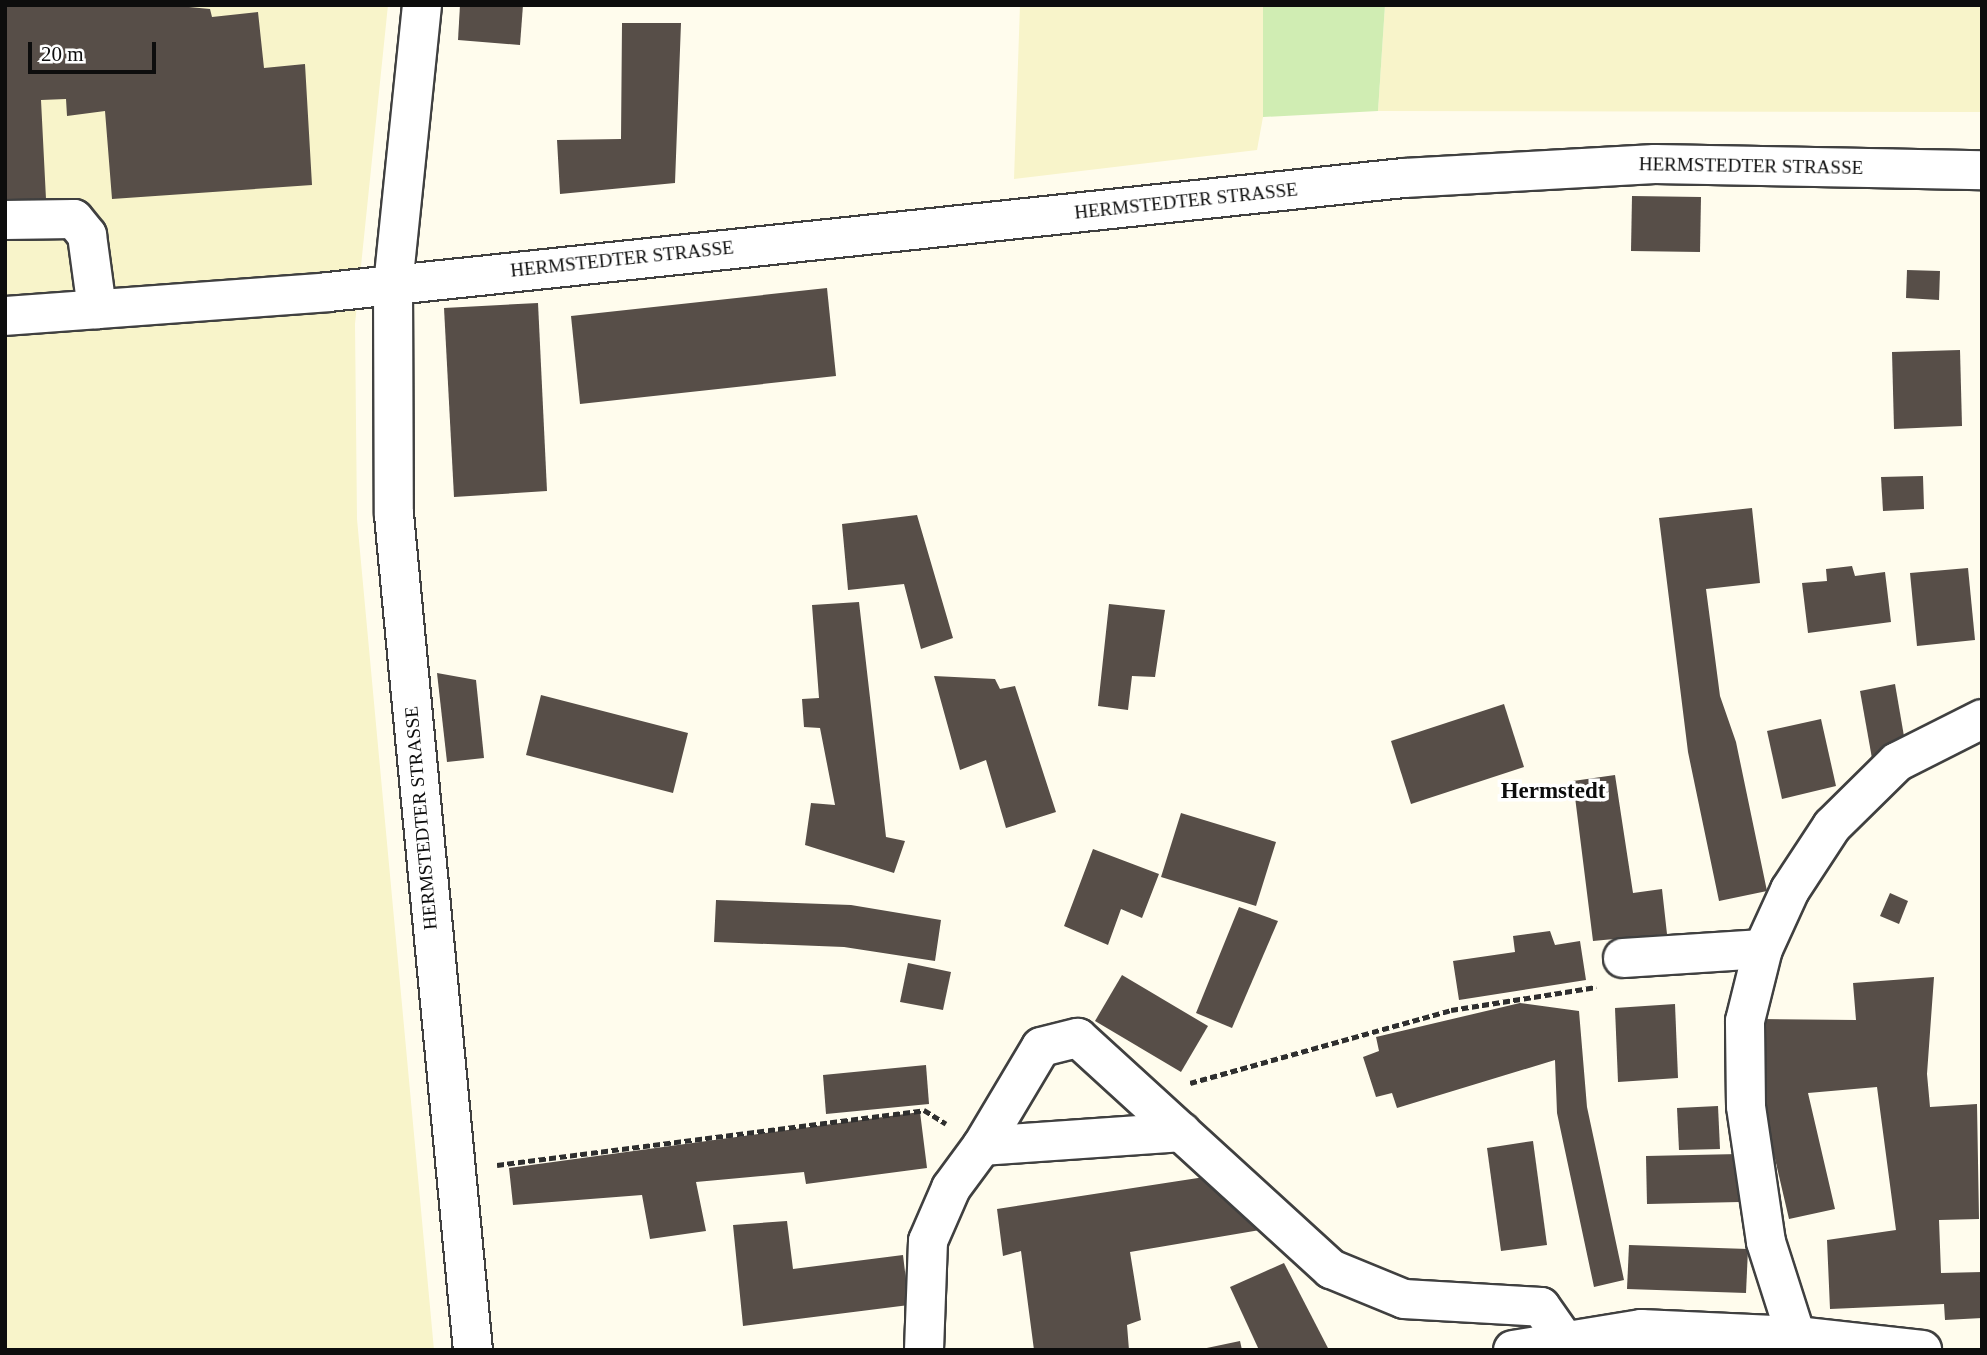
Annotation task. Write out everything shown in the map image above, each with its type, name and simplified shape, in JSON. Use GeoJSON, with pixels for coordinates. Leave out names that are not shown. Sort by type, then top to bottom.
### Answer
{"type":"FeatureCollection","features":[{"type":"Feature","properties":{"kind":"street","name":"HERMSTEDTER STRASSE"},"geometry":{"type":"LineString","coordinates":[[422,5],[393,284],[394,515],[473,1350]]}},
{"type":"Feature","properties":{"kind":"street","name":"HERMSTEDTER STRASSE"},"geometry":{"type":"LineString","coordinates":[[393,284],[1405,178],[1655,164],[1982,170]]}},
{"type":"Feature","properties":{"kind":"street"},"geometry":{"type":"LineString","coordinates":[[5,220],[74,219],[87,235],[97,309]]}},
{"type":"Feature","properties":{"kind":"street"},"geometry":{"type":"LineString","coordinates":[[5,316],[393,284]]}},
{"type":"Feature","properties":{"kind":"street"},"geometry":{"type":"LineString","coordinates":[[1796,1336],[1766,1242],[1746,1106],[1745,1021],[1763,949],[1790,890],[1832,826],[1897,762],[1982,719]]}},
{"type":"Feature","properties":{"kind":"street"},"geometry":{"type":"LineString","coordinates":[[1623,958],[1763,949]]}},
{"type":"Feature","properties":{"kind":"street"},"geometry":{"type":"LineString","coordinates":[[924,1350],[928,1241],[951,1188],[982,1146],[1041,1047],[1078,1038],[1145,1095],[1331,1269],[1404,1299],[1541,1307],[1569,1344]]}},
{"type":"Feature","properties":{"kind":"street"},"geometry":{"type":"LineString","coordinates":[[982,1146],[1182,1132]]}},
{"type":"Feature","properties":{"kind":"street"},"geometry":{"type":"LineString","coordinates":[[1513,1350],[1569,1344],[1641,1329],[1796,1336],[1922,1350]]}},
{"type":"Feature","properties":{"kind":"path"},"geometry":{"type":"LineString","coordinates":[[1145,1095],[1451,1010],[1605,986],[1623,958]]}},
{"type":"Feature","properties":{"kind":"path"},"geometry":{"type":"LineString","coordinates":[[454,1170],[923,1110],[982,1146]]}},
{"type":"Feature","properties":{"kind":"shaded area"},"geometry":{"type":"Polygon","coordinates":[[[5,5],[388,5],[355,324],[357,519],[434,1350],[5,1350],[5,5]]]}},
{"type":"Feature","properties":{"kind":"shaded area"},"geometry":{"type":"Polygon","coordinates":[[[1020,5],[1263,5],[1263,117],[1257,150],[1014,179],[1020,5]]]}},
{"type":"Feature","properties":{"kind":"shaded area"},"geometry":{"type":"Polygon","coordinates":[[[1385,5],[1982,5],[1982,112],[1378,111],[1385,5]]]}},
{"type":"Feature","properties":{"kind":"green space"},"geometry":{"type":"Polygon","coordinates":[[[1263,5],[1385,5],[1378,111],[1263,117],[1263,5]]]}},
{"type":"Feature","properties":{"kind":"building"},"geometry":{"type":"Polygon","coordinates":[[[5,5],[168,5],[210,9],[212,17],[258,12],[264,68],[305,64],[312,185],[112,199],[105,111],[67,116],[66,99],[41,100],[46,199],[6,204],[5,5]]]}},
{"type":"Feature","properties":{"kind":"building"},"geometry":{"type":"Polygon","coordinates":[[[460,5],[523,5],[520,45],[458,40],[460,5]]]}},
{"type":"Feature","properties":{"kind":"building"},"geometry":{"type":"Polygon","coordinates":[[[622,23],[681,23],[675,183],[560,194],[557,140],[621,139],[622,23]]]}},
{"type":"Feature","properties":{"kind":"building"},"geometry":{"type":"Polygon","coordinates":[[[1632,196],[1701,197],[1700,252],[1631,251],[1632,196]]]}},
{"type":"Feature","properties":{"kind":"building"},"geometry":{"type":"Polygon","coordinates":[[[1907,270],[1940,271],[1939,300],[1906,298],[1907,270]]]}},
{"type":"Feature","properties":{"kind":"building"},"geometry":{"type":"Polygon","coordinates":[[[827,288],[836,376],[580,404],[571,316],[827,288]]]}},
{"type":"Feature","properties":{"kind":"building"},"geometry":{"type":"Polygon","coordinates":[[[538,303],[547,491],[454,497],[444,308],[538,303]]]}},
{"type":"Feature","properties":{"kind":"building"},"geometry":{"type":"Polygon","coordinates":[[[1960,350],[1962,426],[1894,429],[1892,352],[1960,350]]]}},
{"type":"Feature","properties":{"kind":"building"},"geometry":{"type":"Polygon","coordinates":[[[1923,476],[1924,509],[1883,511],[1881,477],[1923,476]]]}},
{"type":"Feature","properties":{"kind":"building"},"geometry":{"type":"Polygon","coordinates":[[[1752,508],[1760,583],[1706,589],[1720,696],[1736,742],[1767,891],[1719,901],[1688,752],[1659,518],[1752,508]]]}},
{"type":"Feature","properties":{"kind":"building"},"geometry":{"type":"Polygon","coordinates":[[[917,515],[953,638],[921,649],[904,584],[848,590],[842,524],[917,515]]]}},
{"type":"Feature","properties":{"kind":"building"},"geometry":{"type":"Polygon","coordinates":[[[1852,566],[1855,576],[1885,572],[1891,622],[1808,633],[1802,583],[1827,581],[1826,569],[1852,566]]]}},
{"type":"Feature","properties":{"kind":"building"},"geometry":{"type":"Polygon","coordinates":[[[1968,568],[1975,640],[1917,646],[1910,573],[1968,568]]]}},
{"type":"Feature","properties":{"kind":"building"},"geometry":{"type":"Polygon","coordinates":[[[859,602],[886,837],[905,841],[894,873],[805,845],[811,803],[835,805],[820,728],[804,727],[802,699],[819,698],[812,605],[859,602]]]}},
{"type":"Feature","properties":{"kind":"building"},"geometry":{"type":"Polygon","coordinates":[[[1109,604],[1165,610],[1155,677],[1132,676],[1128,710],[1098,706],[1109,604]]]}},
{"type":"Feature","properties":{"kind":"building"},"geometry":{"type":"Polygon","coordinates":[[[437,673],[476,680],[484,758],[447,762],[437,673]]]}},
{"type":"Feature","properties":{"kind":"building"},"geometry":{"type":"Polygon","coordinates":[[[934,676],[995,679],[1000,689],[1015,686],[1056,812],[1006,828],[986,760],[960,770],[934,676]]]}},
{"type":"Feature","properties":{"kind":"building"},"geometry":{"type":"Polygon","coordinates":[[[1895,684],[1905,742],[1873,764],[1860,691],[1895,684]]]}},
{"type":"Feature","properties":{"kind":"building"},"geometry":{"type":"Polygon","coordinates":[[[541,695],[688,733],[673,793],[526,755],[541,695]]]}},
{"type":"Feature","properties":{"kind":"building"},"geometry":{"type":"Polygon","coordinates":[[[1504,704],[1524,767],[1411,804],[1391,741],[1504,704]]]}},
{"type":"Feature","properties":{"kind":"building"},"geometry":{"type":"Polygon","coordinates":[[[1821,719],[1836,786],[1782,799],[1767,731],[1821,719]]]}},
{"type":"Feature","properties":{"kind":"building"},"geometry":{"type":"Polygon","coordinates":[[[1615,775],[1633,893],[1662,889],[1667,934],[1593,941],[1573,781],[1615,775]]]}},
{"type":"Feature","properties":{"kind":"building"},"geometry":{"type":"Polygon","coordinates":[[[1181,813],[1276,842],[1256,906],[1161,877],[1181,813]]]}},
{"type":"Feature","properties":{"kind":"building"},"geometry":{"type":"Polygon","coordinates":[[[1093,849],[1159,874],[1142,918],[1121,909],[1108,945],[1064,926],[1093,849]]]}},
{"type":"Feature","properties":{"kind":"building"},"geometry":{"type":"Polygon","coordinates":[[[1890,893],[1908,901],[1899,924],[1880,916],[1890,893]]]}},
{"type":"Feature","properties":{"kind":"building"},"geometry":{"type":"Polygon","coordinates":[[[716,900],[851,905],[941,920],[935,961],[844,947],[714,942],[716,900]]]}},
{"type":"Feature","properties":{"kind":"building"},"geometry":{"type":"Polygon","coordinates":[[[1239,907],[1278,921],[1232,1028],[1196,1013],[1239,907]]]}},
{"type":"Feature","properties":{"kind":"building"},"geometry":{"type":"Polygon","coordinates":[[[1550,931],[1555,945],[1580,941],[1586,980],[1459,1000],[1453,961],[1515,952],[1513,936],[1550,931]]]}},
{"type":"Feature","properties":{"kind":"building"},"geometry":{"type":"Polygon","coordinates":[[[908,963],[951,972],[943,1010],[900,1002],[908,963]]]}},
{"type":"Feature","properties":{"kind":"building"},"geometry":{"type":"Polygon","coordinates":[[[1122,975],[1208,1026],[1181,1072],[1095,1021],[1122,975]]]}},
{"type":"Feature","properties":{"kind":"building"},"geometry":{"type":"Polygon","coordinates":[[[1934,977],[1927,1074],[1930,1107],[1977,1104],[1979,1219],[1939,1220],[1941,1273],[1982,1272],[1982,1318],[1945,1320],[1944,1304],[1830,1309],[1827,1240],[1896,1230],[1877,1087],[1808,1093],[1835,1209],[1789,1219],[1762,1103],[1760,1019],[1856,1020],[1853,983],[1934,977]]]}},
{"type":"Feature","properties":{"kind":"building"},"geometry":{"type":"Polygon","coordinates":[[[1520,1003],[1579,1011],[1587,1107],[1624,1280],[1594,1287],[1557,1113],[1555,1060],[1397,1108],[1392,1093],[1376,1097],[1363,1057],[1379,1051],[1376,1037],[1520,1003]]]}},
{"type":"Feature","properties":{"kind":"building"},"geometry":{"type":"Polygon","coordinates":[[[1675,1004],[1678,1078],[1618,1082],[1615,1008],[1675,1004]]]}},
{"type":"Feature","properties":{"kind":"building"},"geometry":{"type":"Polygon","coordinates":[[[926,1065],[929,1104],[826,1114],[823,1075],[926,1065]]]}},
{"type":"Feature","properties":{"kind":"building"},"geometry":{"type":"Polygon","coordinates":[[[1718,1106],[1720,1149],[1679,1150],[1677,1108],[1718,1106]]]}},
{"type":"Feature","properties":{"kind":"building"},"geometry":{"type":"Polygon","coordinates":[[[920,1112],[927,1168],[806,1184],[804,1172],[696,1182],[706,1231],[650,1239],[642,1195],[513,1205],[509,1168],[920,1112]]]}},
{"type":"Feature","properties":{"kind":"building"},"geometry":{"type":"Polygon","coordinates":[[[1533,1141],[1547,1245],[1501,1251],[1487,1148],[1533,1141]]]}},
{"type":"Feature","properties":{"kind":"building"},"geometry":{"type":"Polygon","coordinates":[[[1739,1154],[1740,1202],[1647,1204],[1646,1156],[1739,1154]]]}},
{"type":"Feature","properties":{"kind":"building"},"geometry":{"type":"Polygon","coordinates":[[[1211,1176],[1260,1230],[1130,1252],[1141,1320],[1127,1325],[1129,1350],[1034,1350],[1021,1251],[1003,1256],[997,1209],[1211,1176]]]}},
{"type":"Feature","properties":{"kind":"building"},"geometry":{"type":"Polygon","coordinates":[[[787,1221],[793,1269],[903,1255],[909,1305],[743,1326],[733,1225],[787,1221]]]}},
{"type":"Feature","properties":{"kind":"building"},"geometry":{"type":"Polygon","coordinates":[[[1629,1245],[1748,1249],[1746,1293],[1627,1289],[1629,1245]]]}},
{"type":"Feature","properties":{"kind":"building"},"geometry":{"type":"Polygon","coordinates":[[[1284,1263],[1329,1350],[1259,1350],[1230,1287],[1284,1263]]]}},
{"type":"Feature","properties":{"kind":"building"},"geometry":{"type":"Polygon","coordinates":[[[1240,1341],[1242,1350],[1202,1349],[1240,1341]]]}},
{"type":"Feature","properties":{"kind":"district","name":"Hermstedt"},"geometry":{"type":"Point","coordinates":[1553,791]}}]}
